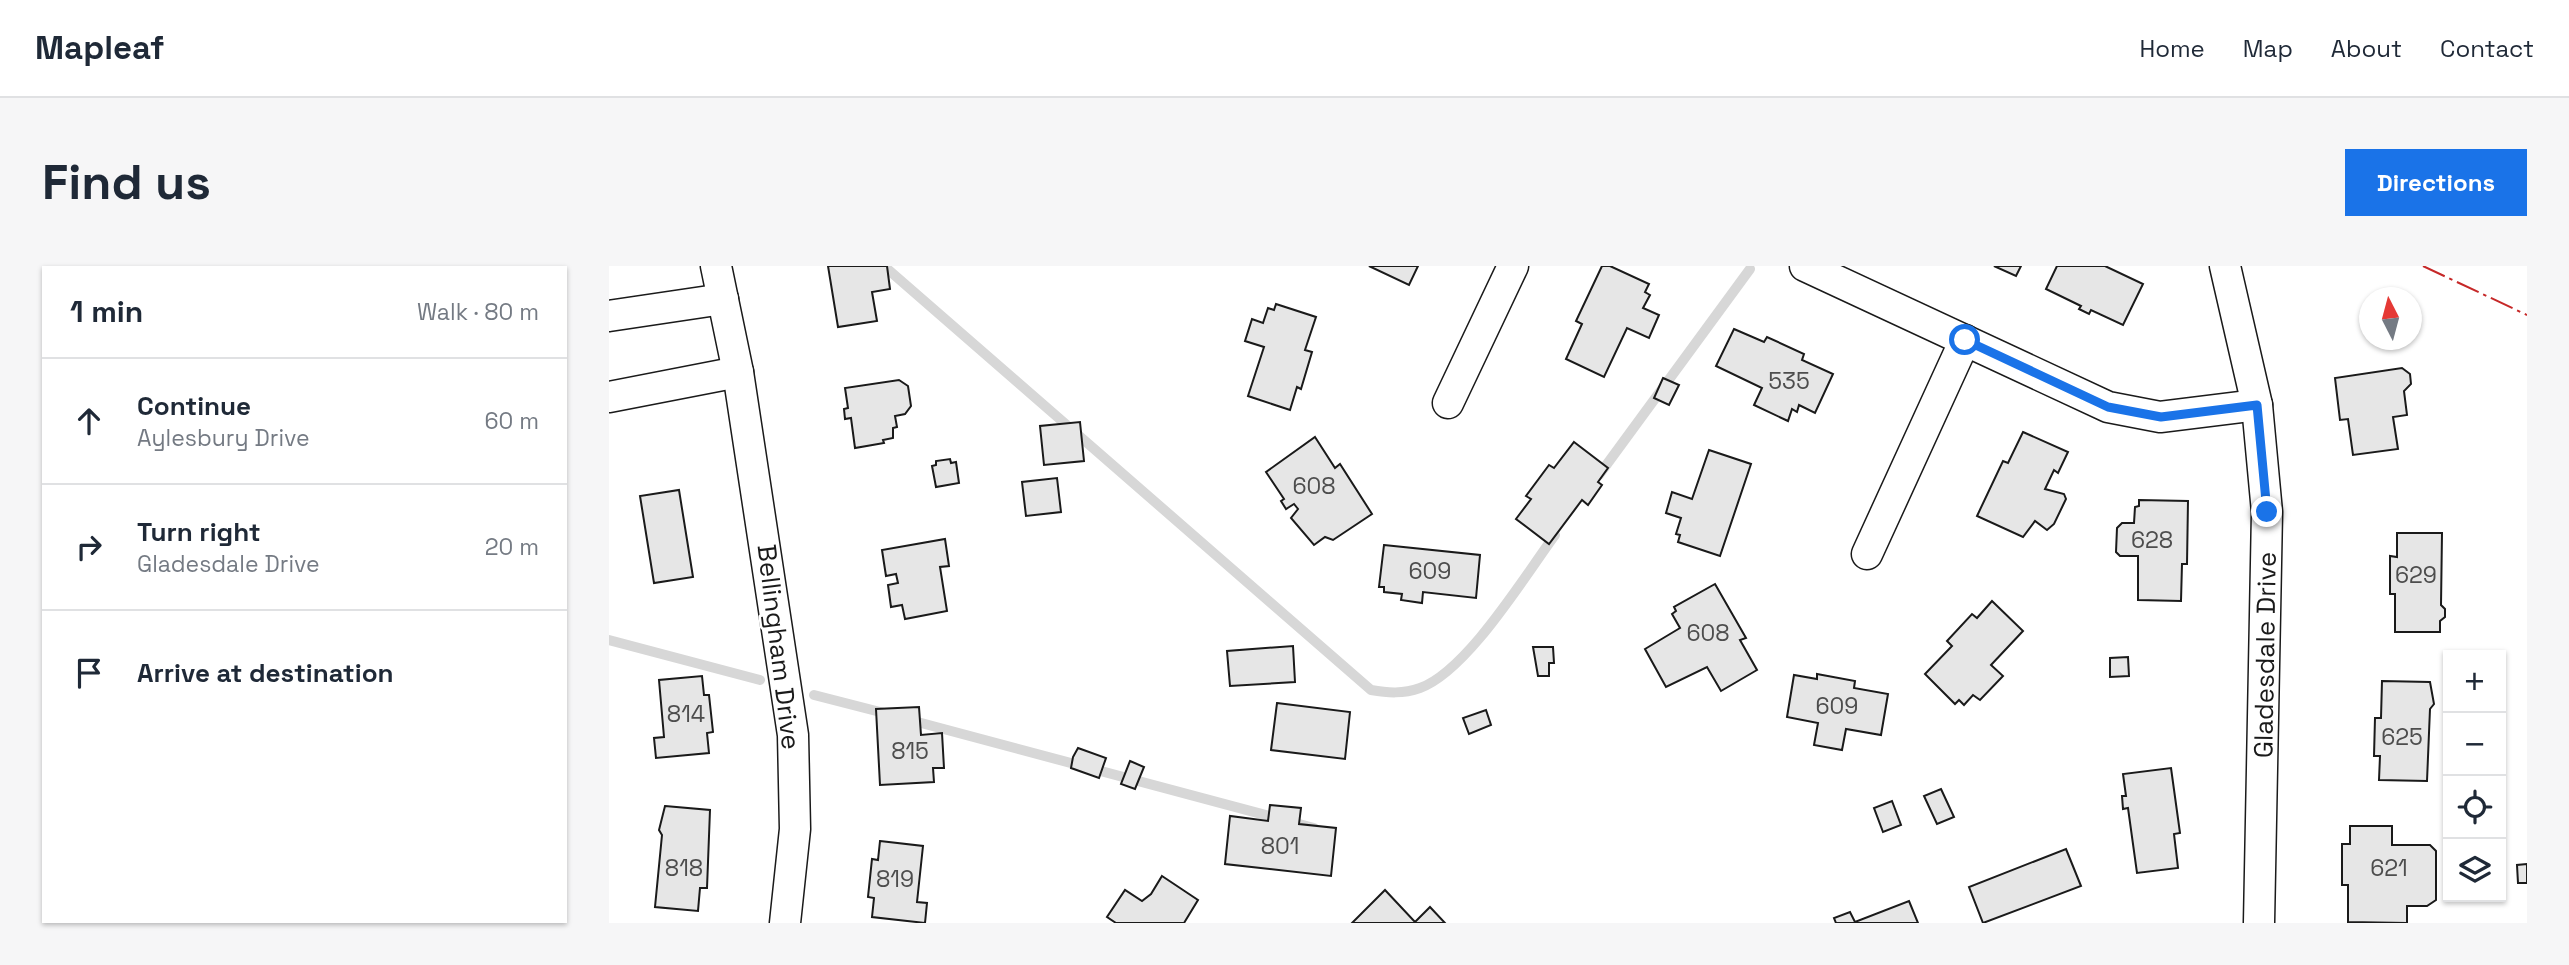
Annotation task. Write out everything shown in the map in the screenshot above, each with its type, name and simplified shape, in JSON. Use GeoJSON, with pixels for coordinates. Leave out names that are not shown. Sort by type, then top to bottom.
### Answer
{"type":"FeatureCollection","features":[{"type":"Feature","properties":{"kind":"street","name":"Bellingham Drive"},"geometry":{"type":"LineString","coordinates":[[716,266],[738,372],[793,735],[795,829],[785,923]]}},
{"type":"Feature","properties":{"kind":"street"},"geometry":{"type":"LineString","coordinates":[[1448,403],[1513,266]]}},
{"type":"Feature","properties":{"kind":"street"},"geometry":{"type":"LineString","coordinates":[[1805,266],[2108,407],[2161,417],[2257,405]]}},
{"type":"Feature","properties":{"kind":"street","name":"Gladesdale Drive"},"geometry":{"type":"LineString","coordinates":[[2225,266],[2257,405],[2267,512],[2259,923]]}},
{"type":"Feature","properties":{"kind":"street"},"geometry":{"type":"LineString","coordinates":[[609,316],[723,299]]}},
{"type":"Feature","properties":{"kind":"street"},"geometry":{"type":"LineString","coordinates":[[1867,554],[1965,340]]}},
{"type":"Feature","properties":{"kind":"street"},"geometry":{"type":"LineString","coordinates":[[609,397],[738,372]]}},
{"type":"Feature","properties":{"kind":"building"},"geometry":{"type":"Polygon","coordinates":[[[828,266],[887,266],[890,289],[872,292],[877,321],[838,327],[828,266]]]}},
{"type":"Feature","properties":{"kind":"building"},"geometry":{"type":"Polygon","coordinates":[[[1369,266],[1418,266],[1409,285],[1369,266]]]}},
{"type":"Feature","properties":{"kind":"building"},"geometry":{"type":"Polygon","coordinates":[[[1602,266],[1610,266],[1649,284],[1645,292],[1650,295],[1643,308],[1659,315],[1649,338],[1627,328],[1604,377],[1566,359],[1582,324],[1576,321],[1602,266]]]}},
{"type":"Feature","properties":{"kind":"building"},"geometry":{"type":"Polygon","coordinates":[[[1994,266],[2021,266],[2016,276],[1994,266]]]}},
{"type":"Feature","properties":{"kind":"building"},"geometry":{"type":"Polygon","coordinates":[[[2057,266],[2105,266],[2143,284],[2123,325],[2091,310],[2089,314],[2079,309],[2081,306],[2046,289],[2057,266]]]}},
{"type":"Feature","properties":{"kind":"building"},"geometry":{"type":"Polygon","coordinates":[[[1276,304],[1316,317],[1305,350],[1312,352],[1301,389],[1297,387],[1290,410],[1248,396],[1264,347],[1245,341],[1252,319],[1263,323],[1268,308],[1274,310],[1276,304]]]}},
{"type":"Feature","properties":{"kind":"building"},"geometry":{"type":"Polygon","coordinates":[[[1734,329],[1764,342],[1767,337],[1804,354],[1802,360],[1833,374],[1815,413],[1799,405],[1797,412],[1792,409],[1788,421],[1754,405],[1762,388],[1716,366],[1734,329]]]}},
{"type":"Feature","properties":{"kind":"building"},"geometry":{"type":"Polygon","coordinates":[[[2402,368],[2410,374],[2411,384],[2404,391],[2407,415],[2393,417],[2398,449],[2353,455],[2348,419],[2340,420],[2335,378],[2402,368]]]}},
{"type":"Feature","properties":{"kind":"building"},"geometry":{"type":"Polygon","coordinates":[[[1663,378],[1679,385],[1669,405],[1654,398],[1663,378]]]}},
{"type":"Feature","properties":{"kind":"building"},"geometry":{"type":"Polygon","coordinates":[[[899,380],[908,386],[911,406],[905,414],[895,416],[897,427],[893,428],[893,438],[883,440],[884,443],[855,448],[851,418],[845,419],[844,409],[848,408],[845,388],[899,380]]]}},
{"type":"Feature","properties":{"kind":"building"},"geometry":{"type":"Polygon","coordinates":[[[1080,422],[1084,461],[1044,465],[1040,426],[1080,422]]]}},
{"type":"Feature","properties":{"kind":"building"},"geometry":{"type":"Polygon","coordinates":[[[2023,432],[2068,452],[2058,473],[2054,470],[2045,489],[2064,494],[2066,499],[2054,524],[2047,530],[2035,521],[2023,537],[1977,516],[2003,461],[2008,463],[2023,432]]]}},
{"type":"Feature","properties":{"kind":"building"},"geometry":{"type":"Polygon","coordinates":[[[1315,437],[1335,468],[1340,464],[1372,514],[1333,540],[1325,537],[1314,545],[1291,518],[1298,509],[1294,504],[1286,509],[1281,501],[1284,499],[1266,472],[1315,437]]]}},
{"type":"Feature","properties":{"kind":"building"},"geometry":{"type":"Polygon","coordinates":[[[1574,442],[1608,468],[1598,482],[1602,485],[1588,505],[1582,500],[1549,544],[1516,519],[1531,499],[1526,496],[1549,465],[1554,468],[1574,442]]]}},
{"type":"Feature","properties":{"kind":"building"},"geometry":{"type":"Polygon","coordinates":[[[1709,450],[1751,464],[1720,556],[1678,542],[1680,535],[1676,534],[1681,518],[1666,513],[1672,492],[1692,499],[1709,450]]]}},
{"type":"Feature","properties":{"kind":"building"},"geometry":{"type":"Polygon","coordinates":[[[950,459],[951,463],[956,462],[959,483],[936,487],[932,466],[936,465],[936,461],[950,459]]]}},
{"type":"Feature","properties":{"kind":"building"},"geometry":{"type":"Polygon","coordinates":[[[1057,478],[1061,512],[1026,516],[1022,482],[1057,478]]]}},
{"type":"Feature","properties":{"kind":"building"},"geometry":{"type":"Polygon","coordinates":[[[679,490],[693,577],[654,583],[640,496],[679,490]]]}},
{"type":"Feature","properties":{"kind":"building"},"geometry":{"type":"Polygon","coordinates":[[[2139,500],[2188,501],[2187,564],[2182,564],[2181,601],[2138,600],[2138,556],[2120,556],[2116,552],[2117,528],[2122,523],[2134,523],[2135,507],[2139,506],[2139,500]]]}},
{"type":"Feature","properties":{"kind":"building"},"geometry":{"type":"Polygon","coordinates":[[[2397,533],[2442,533],[2441,605],[2445,609],[2445,617],[2440,621],[2440,632],[2395,632],[2395,594],[2390,594],[2390,556],[2397,557],[2397,533]]]}},
{"type":"Feature","properties":{"kind":"building"},"geometry":{"type":"Polygon","coordinates":[[[945,539],[949,566],[940,567],[947,611],[905,619],[902,605],[891,607],[888,585],[898,583],[896,574],[886,576],[882,550],[945,539]]]}},
{"type":"Feature","properties":{"kind":"building"},"geometry":{"type":"Polygon","coordinates":[[[1384,545],[1480,555],[1476,598],[1423,592],[1422,603],[1401,600],[1402,594],[1384,592],[1384,587],[1379,587],[1384,545]]]}},
{"type":"Feature","properties":{"kind":"building"},"geometry":{"type":"Polygon","coordinates":[[[1715,584],[1746,638],[1740,640],[1757,670],[1721,691],[1707,667],[1666,687],[1645,649],[1680,628],[1672,614],[1676,611],[1674,607],[1715,584]]]}},
{"type":"Feature","properties":{"kind":"building"},"geometry":{"type":"Polygon","coordinates":[[[1992,601],[2023,631],[1991,665],[2003,676],[1980,700],[1973,695],[1964,705],[1959,700],[1955,704],[1925,674],[1952,646],[1947,641],[1972,614],[1977,618],[1992,601]]]}},
{"type":"Feature","properties":{"kind":"building"},"geometry":{"type":"Polygon","coordinates":[[[1293,646],[1295,682],[1230,686],[1227,651],[1293,646]]]}},
{"type":"Feature","properties":{"kind":"building"},"geometry":{"type":"Polygon","coordinates":[[[1533,647],[1553,647],[1554,663],[1549,663],[1549,676],[1538,676],[1533,647]]]}},
{"type":"Feature","properties":{"kind":"building"},"geometry":{"type":"Polygon","coordinates":[[[2128,657],[2129,676],[2110,677],[2110,658],[2128,657]]]}},
{"type":"Feature","properties":{"kind":"building"},"geometry":{"type":"Polygon","coordinates":[[[1817,674],[1855,681],[1854,688],[1888,694],[1881,735],[1846,729],[1842,750],[1814,745],[1818,723],[1787,717],[1794,675],[1817,679],[1817,674]]]}},
{"type":"Feature","properties":{"kind":"building"},"geometry":{"type":"Polygon","coordinates":[[[702,676],[704,695],[709,695],[713,732],[707,733],[709,753],[656,758],[654,738],[664,737],[659,680],[702,676]]]}},
{"type":"Feature","properties":{"kind":"building"},"geometry":{"type":"Polygon","coordinates":[[[2382,681],[2430,682],[2434,704],[2430,709],[2427,781],[2379,780],[2380,756],[2374,756],[2375,718],[2381,718],[2382,681]]]}},
{"type":"Feature","properties":{"kind":"building"},"geometry":{"type":"Polygon","coordinates":[[[1277,703],[1350,712],[1345,759],[1271,750],[1277,703]]]}},
{"type":"Feature","properties":{"kind":"building"},"geometry":{"type":"Polygon","coordinates":[[[919,707],[921,735],[942,733],[944,768],[933,768],[934,782],[880,785],[876,709],[919,707]]]}},
{"type":"Feature","properties":{"kind":"building"},"geometry":{"type":"Polygon","coordinates":[[[1486,710],[1491,725],[1469,734],[1463,718],[1486,710]]]}},
{"type":"Feature","properties":{"kind":"building"},"geometry":{"type":"Polygon","coordinates":[[[1078,748],[1106,758],[1099,778],[1071,768],[1078,748]]]}},
{"type":"Feature","properties":{"kind":"building"},"geometry":{"type":"Polygon","coordinates":[[[1130,761],[1144,767],[1135,789],[1121,784],[1130,761]]]}},
{"type":"Feature","properties":{"kind":"building"},"geometry":{"type":"Polygon","coordinates":[[[2171,768],[2180,833],[2174,834],[2178,868],[2137,873],[2128,808],[2123,809],[2122,796],[2126,796],[2123,774],[2171,768]]]}},
{"type":"Feature","properties":{"kind":"building"},"geometry":{"type":"Polygon","coordinates":[[[1941,789],[1954,817],[1937,824],[1924,796],[1941,789]]]}},
{"type":"Feature","properties":{"kind":"building"},"geometry":{"type":"Polygon","coordinates":[[[1892,801],[1901,825],[1883,832],[1874,808],[1892,801]]]}},
{"type":"Feature","properties":{"kind":"building"},"geometry":{"type":"Polygon","coordinates":[[[1270,805],[1301,808],[1299,824],[1336,828],[1331,876],[1225,864],[1230,816],[1268,821],[1270,805]]]}},
{"type":"Feature","properties":{"kind":"building"},"geometry":{"type":"Polygon","coordinates":[[[665,806],[710,810],[707,888],[700,888],[698,911],[655,907],[662,835],[659,830],[665,806]]]}},
{"type":"Feature","properties":{"kind":"building"},"geometry":{"type":"Polygon","coordinates":[[[2350,826],[2392,826],[2392,845],[2430,845],[2436,851],[2436,900],[2427,906],[2407,906],[2407,923],[2348,922],[2348,885],[2342,885],[2342,844],[2350,844],[2350,826]]]}},
{"type":"Feature","properties":{"kind":"building"},"geometry":{"type":"Polygon","coordinates":[[[880,841],[923,846],[917,902],[927,903],[925,923],[872,917],[874,898],[868,897],[872,859],[878,860],[880,841]]]}},
{"type":"Feature","properties":{"kind":"building"},"geometry":{"type":"Polygon","coordinates":[[[2066,849],[2081,886],[1983,923],[1969,887],[2066,849]]]}},
{"type":"Feature","properties":{"kind":"building"},"geometry":{"type":"Polygon","coordinates":[[[2527,864],[2527,883],[2518,883],[2517,865],[2527,864]]]}},
{"type":"Feature","properties":{"kind":"building"},"geometry":{"type":"Polygon","coordinates":[[[1162,876],[1198,900],[1184,923],[1116,923],[1107,917],[1125,890],[1142,901],[1151,894],[1162,876]]]}},
{"type":"Feature","properties":{"kind":"building"},"geometry":{"type":"Polygon","coordinates":[[[1385,890],[1415,922],[1430,907],[1445,923],[1352,923],[1385,890]]]}},
{"type":"Feature","properties":{"kind":"building"},"geometry":{"type":"Polygon","coordinates":[[[1909,901],[1918,923],[1836,923],[1834,918],[1850,912],[1855,922],[1909,901]]]}},
{"type":"Feature","properties":{"kind":"waterway"},"geometry":{"type":"LineString","coordinates":[[884,266],[1371,690],[1395,692],[1420,688],[1457,663],[1493,621],[1555,535]]}},
{"type":"Feature","properties":{"kind":"waterway"},"geometry":{"type":"LineString","coordinates":[[1599,475],[1750,269]]}},
{"type":"Feature","properties":{"kind":"waterway"},"geometry":{"type":"LineString","coordinates":[[609,640],[760,680]]}},
{"type":"Feature","properties":{"kind":"waterway"},"geometry":{"type":"LineString","coordinates":[[814,695],[888,714]]}},
{"type":"Feature","properties":{"kind":"waterway"},"geometry":{"type":"LineString","coordinates":[[910,720],[1314,828]]}},
{"type":"Feature","properties":{"kind":"power"},"geometry":{"type":"LineString","coordinates":[[2423,266],[2527,315]]}},
{"type":"Feature","properties":{"kind":"route"},"geometry":{"type":"LineString","coordinates":[[1965,340],[2108,407],[2161,417],[2195,415],[2257,405],[2267,512]]}}]}
